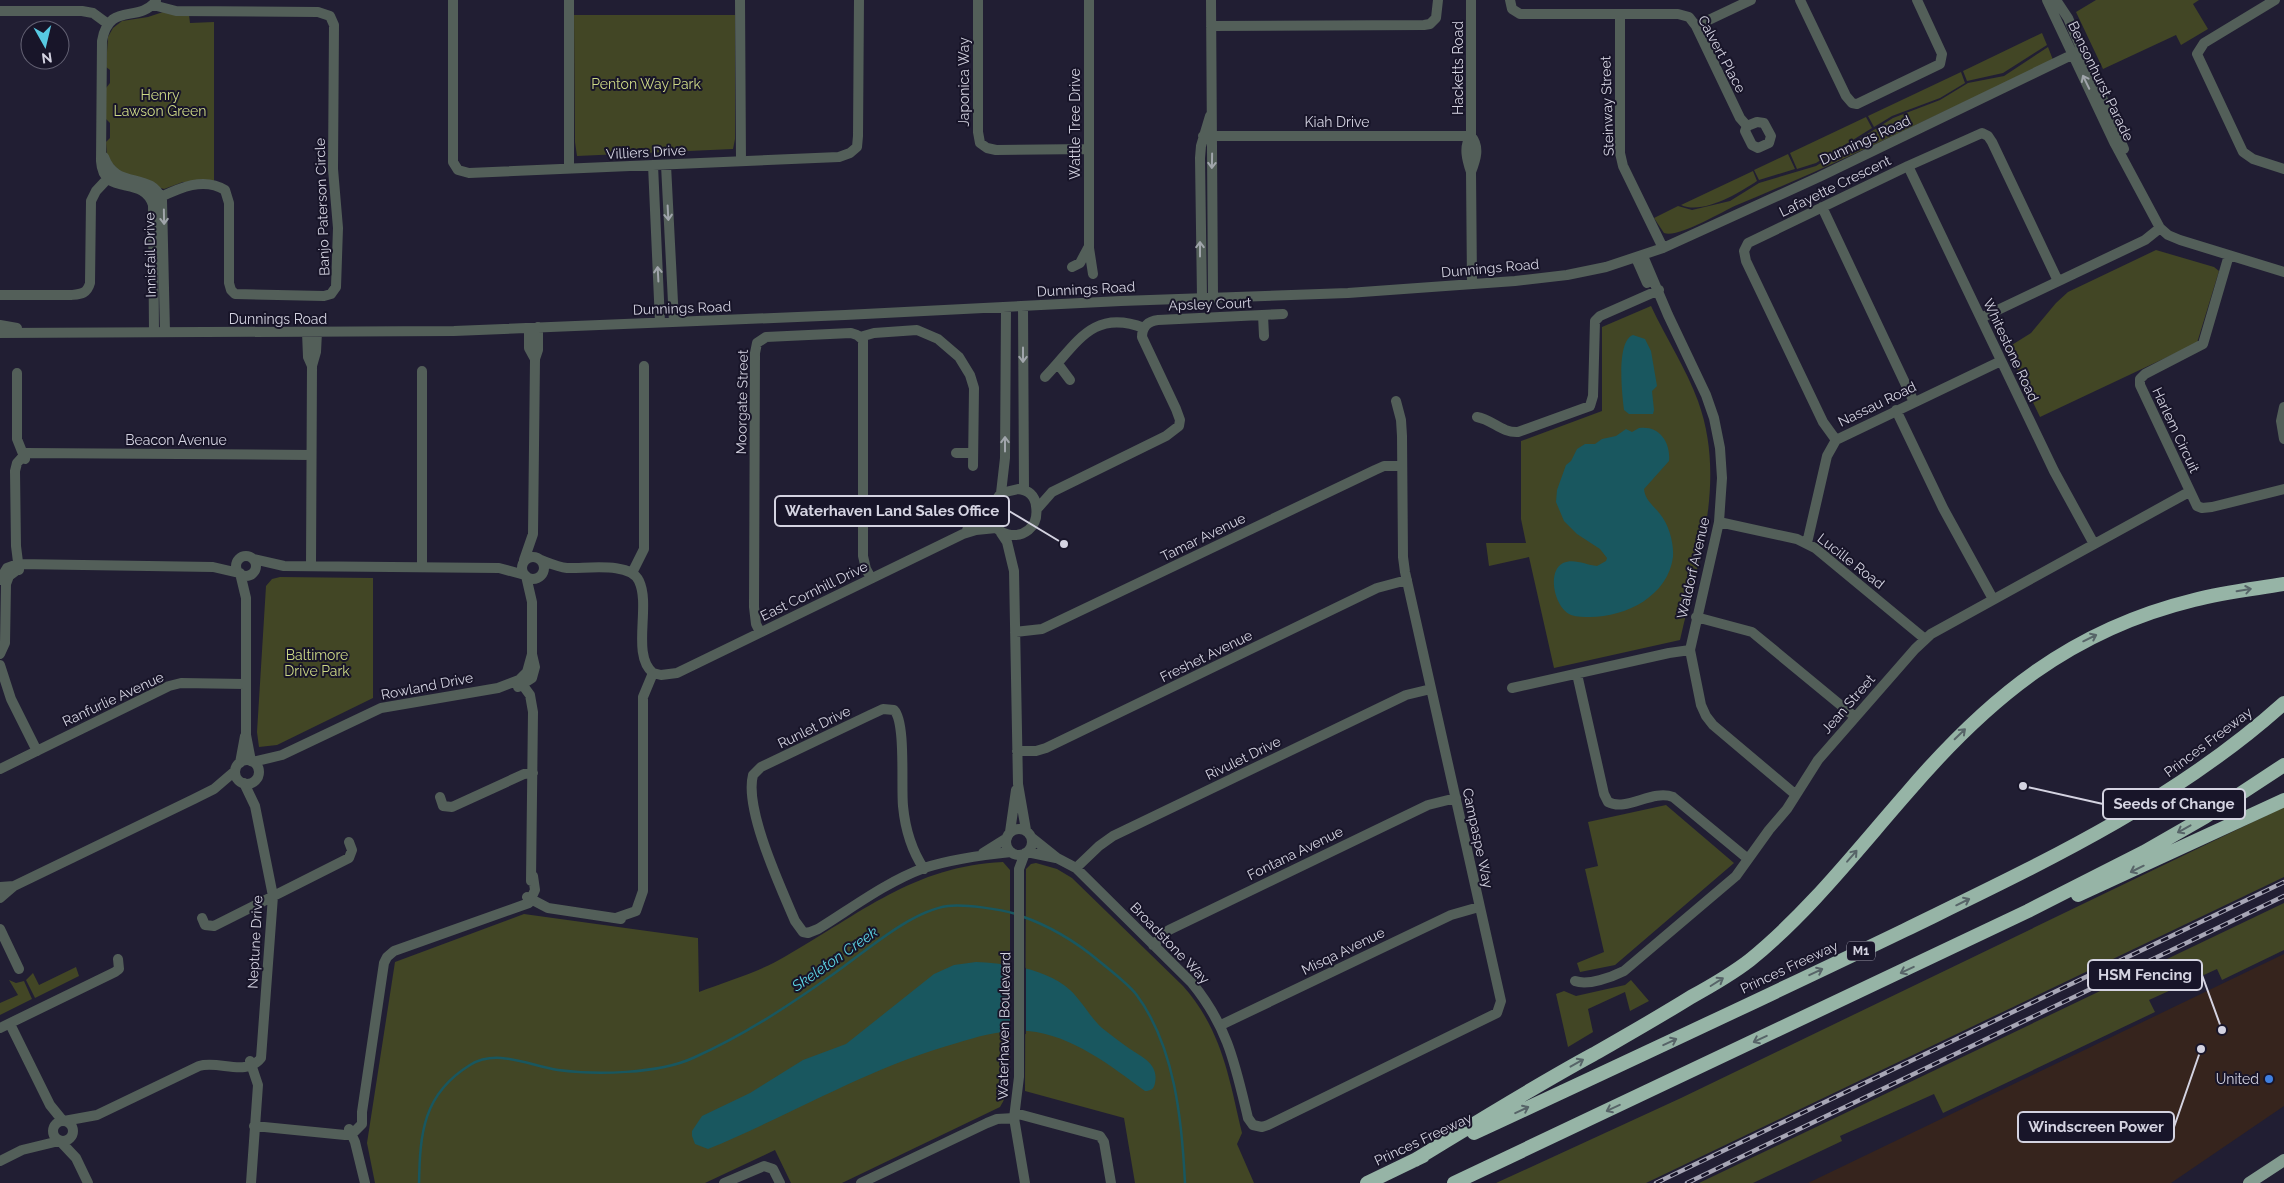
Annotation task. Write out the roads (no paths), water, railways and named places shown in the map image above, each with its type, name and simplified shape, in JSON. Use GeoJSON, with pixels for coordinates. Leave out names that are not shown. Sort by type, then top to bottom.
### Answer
{"type":"FeatureCollection","features":[{"type":"Feature","properties":{"kind":"highway"},"geometry":{"type":"LineString","coordinates":[[1415,1160],[1539,1084],[1649,1023],[1748,962],[1780,935],[1820,892],[1951,742],[2009,689],[2034,671],[2088,639],[2147,614],[2196,599],[2284,584]]}},
{"type":"Feature","properties":{"kind":"highway","name":"Princes Freeway"},"geometry":{"type":"LineString","coordinates":[[1368,1183],[1701,1027],[2033,868],[2134,813],[2171,790],[2224,752],[2284,703]]}},
{"type":"Feature","properties":{"kind":"highway"},"geometry":{"type":"LineString","coordinates":[[1454,1183],[1951,949],[2144,852],[2205,818],[2284,765]]}},
{"type":"Feature","properties":{"kind":"highway"},"geometry":{"type":"LineString","coordinates":[[2260,810],[2284,795]]}},
{"type":"Feature","properties":{"kind":"highway"},"geometry":{"type":"LineString","coordinates":[[1951,949],[2114,880],[2284,800]]}},
{"type":"Feature","properties":{"kind":"main road"},"geometry":{"type":"LineString","coordinates":[[2250,1183],[2264,1179],[2284,1160]]}},
{"type":"Feature","properties":{"kind":"street","name":"Villiers Drive"},"geometry":{"type":"LineString","coordinates":[[453,0],[453,162],[455,167],[461,172],[469,173],[839,157],[850,153],[858,147],[859,0]]}},
{"type":"Feature","properties":{"kind":"street"},"geometry":{"type":"LineString","coordinates":[[569,0],[569,169]]}},
{"type":"Feature","properties":{"kind":"street"},"geometry":{"type":"LineString","coordinates":[[740,0],[741,160]]}},
{"type":"Feature","properties":{"kind":"street","name":"Japonica Way"},"geometry":{"type":"LineString","coordinates":[[978,0],[978,132],[982,145],[996,150],[1089,150]]}},
{"type":"Feature","properties":{"kind":"street","name":"Wattle Tree Drive"},"geometry":{"type":"LineString","coordinates":[[1089,0],[1089,248],[1093,274]]}},
{"type":"Feature","properties":{"kind":"street"},"geometry":{"type":"LineString","coordinates":[[1211,0],[1211,112],[1208,136],[1213,297]]}},
{"type":"Feature","properties":{"kind":"street"},"geometry":{"type":"LineString","coordinates":[[1211,26],[1424,25],[1433,22],[1436,18],[1438,0]]}},
{"type":"Feature","properties":{"kind":"street","name":"Hacketts Road"},"geometry":{"type":"LineString","coordinates":[[1471,0],[1471,136],[1476,142],[1476,159],[1471,172],[1472,284]]}},
{"type":"Feature","properties":{"kind":"street","name":"Calvert Place"},"geometry":{"type":"LineString","coordinates":[[1510,0],[1513,10],[1520,14],[1683,15],[1691,19],[1740,118],[1747,126]]}},
{"type":"Feature","properties":{"kind":"street"},"geometry":{"type":"LineString","coordinates":[[1696,26],[1751,0]]}},
{"type":"Feature","properties":{"kind":"street"},"geometry":{"type":"LineString","coordinates":[[1800,0],[1846,96],[1852,103],[1858,104],[1940,64],[1942,54],[1917,0]]}},
{"type":"Feature","properties":{"kind":"street","name":"Bensonhurst Parade"},"geometry":{"type":"LineString","coordinates":[[2048,0],[2122,142],[2132,172],[2160,228]]}},
{"type":"Feature","properties":{"kind":"street","name":"Bensonhurst Parade"},"geometry":{"type":"LineString","coordinates":[[2056,0],[2068,18],[2077,53]]}},
{"type":"Feature","properties":{"kind":"street"},"geometry":{"type":"LineString","coordinates":[[2275,0],[2204,44],[2197,54],[2243,152],[2253,159],[2284,169]]}},
{"type":"Feature","properties":{"kind":"street"},"geometry":{"type":"LineString","coordinates":[[2282,0],[2284,4]]}},
{"type":"Feature","properties":{"kind":"street"},"geometry":{"type":"LineString","coordinates":[[0,295],[71,295],[82,294],[88,290],[90,283],[90,204],[94,194],[110,176],[101,166],[102,41],[104,30],[119,15],[147,10],[155,2]]}},
{"type":"Feature","properties":{"kind":"street","name":"Banjo Paterson Circle"},"geometry":{"type":"LineString","coordinates":[[155,2],[176,12],[318,12],[330,16],[334,26],[333,170],[338,228],[336,287],[331,294],[324,296],[235,294],[228,282],[229,203],[225,190],[219,186],[210,185],[184,186],[156,198]]}},
{"type":"Feature","properties":{"kind":"street"},"geometry":{"type":"LineString","coordinates":[[0,11],[82,11],[93,13],[108,24]]}},
{"type":"Feature","properties":{"kind":"street","name":"Steinway Street"},"geometry":{"type":"LineString","coordinates":[[1620,14],[1620,153],[1623,166],[1663,248]]}},
{"type":"Feature","properties":{"kind":"street","name":"Dunnings Road"},"geometry":{"type":"LineString","coordinates":[[0,333],[412,333],[1213,297],[1348,293],[1567,275],[1639,257],[1663,248],[1819,177],[2077,53]]}},
{"type":"Feature","properties":{"kind":"street","name":"Lafayette Crescent"},"geometry":{"type":"LineString","coordinates":[[1836,440],[1823,422],[1746,261],[1744,251],[1746,246],[1753,240],[1975,134],[1982,133],[1988,136],[2058,281]]}},
{"type":"Feature","properties":{"kind":"street"},"geometry":{"type":"LineString","coordinates":[[1202,298],[1200,158],[1208,136]]}},
{"type":"Feature","properties":{"kind":"street","name":"Kiah Drive"},"geometry":{"type":"LineString","coordinates":[[1208,136],[1471,136]]}},
{"type":"Feature","properties":{"kind":"street"},"geometry":{"type":"LineString","coordinates":[[653,165],[660,322]]}},
{"type":"Feature","properties":{"kind":"street"},"geometry":{"type":"LineString","coordinates":[[666,165],[674,322]]}},
{"type":"Feature","properties":{"kind":"street","name":"Whitestone Road"},"geometry":{"type":"LineString","coordinates":[[1908,166],[2054,471],[2094,544]]}},
{"type":"Feature","properties":{"kind":"street","name":"Innisfail Drive"},"geometry":{"type":"LineString","coordinates":[[110,176],[117,184],[138,188],[156,198],[164,212],[165,332]]}},
{"type":"Feature","properties":{"kind":"street","name":"Innisfail Drive"},"geometry":{"type":"LineString","coordinates":[[154,332],[156,198]]}},
{"type":"Feature","properties":{"kind":"street"},"geometry":{"type":"LineString","coordinates":[[1822,207],[1914,402]]}},
{"type":"Feature","properties":{"kind":"street"},"geometry":{"type":"LineString","coordinates":[[1980,318],[2145,240],[2160,228],[2174,238],[2284,272]]}},
{"type":"Feature","properties":{"kind":"street"},"geometry":{"type":"LineString","coordinates":[[1072,266],[1080,263],[1089,248]]}},
{"type":"Feature","properties":{"kind":"street","name":"Harlem Circuit"},"geometry":{"type":"LineString","coordinates":[[2229,255],[2202,344],[2194,350],[2145,374],[2140,379],[2141,390],[2197,506],[2206,508],[2284,489]]}},
{"type":"Feature","properties":{"kind":"street","name":"Waldorf Avenue"},"geometry":{"type":"LineString","coordinates":[[1639,257],[1698,375],[1714,418],[1722,466],[1719,522],[1690,650],[1701,705],[1713,725],[1796,795]]}},
{"type":"Feature","properties":{"kind":"street"},"geometry":{"type":"LineString","coordinates":[[1477,417],[1488,420],[1507,432],[1518,432],[1590,406],[1593,396],[1595,321],[1600,316],[1656,292]]}},
{"type":"Feature","properties":{"kind":"street"},"geometry":{"type":"LineString","coordinates":[[1023,306],[1027,491],[1034,499],[1036,509]]}},
{"type":"Feature","properties":{"kind":"street"},"geometry":{"type":"LineString","coordinates":[[924,869],[980,855],[1012,852],[1026,853],[1032,845],[1018,784],[1012,561],[1007,542],[998,530],[993,509],[1001,493],[1005,458],[1006,307]]}},
{"type":"Feature","properties":{"kind":"street","name":"Apsley Court"},"geometry":{"type":"LineString","coordinates":[[1144,328],[1150,322],[1158,320],[1283,314]]}},
{"type":"Feature","properties":{"kind":"street","name":"Apsley Court"},"geometry":{"type":"LineString","coordinates":[[1263,315],[1264,336]]}},
{"type":"Feature","properties":{"kind":"street"},"geometry":{"type":"LineString","coordinates":[[1012,561],[1024,533],[1031,526],[1036,509],[1052,492],[1174,432],[1180,423],[1176,409],[1144,342],[1142,333],[1144,328],[1123,321],[1100,324],[1090,330],[1045,377]]}},
{"type":"Feature","properties":{"kind":"street","name":"Dunnings Road"},"geometry":{"type":"LineString","coordinates":[[0,325],[43,332]]}},
{"type":"Feature","properties":{"kind":"street"},"geometry":{"type":"LineString","coordinates":[[365,1183],[351,1131],[362,1112],[384,969],[402,949],[507,910],[520,908],[535,890],[533,876],[533,712],[532,701],[521,683],[527,672],[532,654],[532,602],[522,569],[532,534],[535,359],[539,342],[533,328]]}},
{"type":"Feature","properties":{"kind":"street"},"geometry":{"type":"LineString","coordinates":[[870,578],[864,556],[864,344],[860,337],[874,333],[916,330],[938,339],[959,357],[970,375],[974,388],[973,466]]}},
{"type":"Feature","properties":{"kind":"street"},"geometry":{"type":"LineString","coordinates":[[311,566],[312,366],[316,352],[312,332]]}},
{"type":"Feature","properties":{"kind":"street","name":"Moorgate Street"},"geometry":{"type":"LineString","coordinates":[[760,632],[756,624],[754,607],[755,347],[760,340],[771,337],[851,333],[860,337]]}},
{"type":"Feature","properties":{"kind":"street","name":"Nassau Road"},"geometry":{"type":"LineString","coordinates":[[1806,543],[1827,456],[1836,440],[2001,361]]}},
{"type":"Feature","properties":{"kind":"street"},"geometry":{"type":"LineString","coordinates":[[1058,364],[1070,380]]}},
{"type":"Feature","properties":{"kind":"street"},"geometry":{"type":"LineString","coordinates":[[634,570],[644,549],[644,366]]}},
{"type":"Feature","properties":{"kind":"street"},"geometry":{"type":"LineString","coordinates":[[422,371],[422,567]]}},
{"type":"Feature","properties":{"kind":"street"},"geometry":{"type":"LineString","coordinates":[[17,374],[17,432],[18,443],[24,456],[16,476],[19,567]]}},
{"type":"Feature","properties":{"kind":"street","name":"Campaspe Way"},"geometry":{"type":"LineString","coordinates":[[1253,1125],[1262,1127],[1268,1125],[1497,1013],[1501,1001],[1407,580],[1403,557],[1402,428],[1396,401]]}},
{"type":"Feature","properties":{"kind":"street"},"geometry":{"type":"LineString","coordinates":[[2284,406],[2281,421],[2284,438]]}},
{"type":"Feature","properties":{"kind":"street"},"geometry":{"type":"LineString","coordinates":[[1896,410],[1943,508],[1993,599]]}},
{"type":"Feature","properties":{"kind":"street","name":"Beacon Avenue"},"geometry":{"type":"LineString","coordinates":[[24,456],[41,453],[311,455]]}},
{"type":"Feature","properties":{"kind":"street"},"geometry":{"type":"LineString","coordinates":[[956,453],[973,453]]}},
{"type":"Feature","properties":{"kind":"street","name":"Tamar Avenue"},"geometry":{"type":"LineString","coordinates":[[1015,632],[1042,629],[1375,470],[1384,466],[1402,466]]}},
{"type":"Feature","properties":{"kind":"street"},"geometry":{"type":"LineString","coordinates":[[1001,493],[1012,489],[1052,492]]}},
{"type":"Feature","properties":{"kind":"street","name":"Jean Street"},"geometry":{"type":"LineString","coordinates":[[1575,981],[1582,983],[1611,977],[1624,971],[1736,876],[1796,795],[1815,764],[1925,638],[2190,492]]}},
{"type":"Feature","properties":{"kind":"street","name":"East Cornhill Drive"},"geometry":{"type":"LineString","coordinates":[[652,676],[664,681],[760,632],[963,534],[993,509]]}},
{"type":"Feature","properties":{"kind":"street","name":"Lucille Road"},"geometry":{"type":"LineString","coordinates":[[1719,522],[1806,543],[1826,556],[1925,638]]}},
{"type":"Feature","properties":{"kind":"street"},"geometry":{"type":"LineString","coordinates":[[998,530],[1010,536],[1024,533]]}},
{"type":"Feature","properties":{"kind":"street","name":"East Cornhill Drive"},"geometry":{"type":"LineString","coordinates":[[963,534],[998,530]]}},
{"type":"Feature","properties":{"kind":"street"},"geometry":{"type":"LineString","coordinates":[[532,534],[544,566],[532,602]]}},
{"type":"Feature","properties":{"kind":"street"},"geometry":{"type":"LineString","coordinates":[[0,580],[7,568],[53,565],[212,566],[245,557],[284,566],[499,568],[536,578],[542,574],[566,568],[610,568],[625,565],[643,575],[646,582],[643,599],[643,644],[640,666],[652,676],[644,690],[643,704],[643,891],[645,904],[640,914],[626,921],[548,908],[529,898]]}},
{"type":"Feature","properties":{"kind":"street"},"geometry":{"type":"LineString","coordinates":[[499,568],[532,557],[566,568]]}},
{"type":"Feature","properties":{"kind":"street"},"geometry":{"type":"LineString","coordinates":[[246,598],[256,565],[253,559]]}},
{"type":"Feature","properties":{"kind":"street"},"geometry":{"type":"LineString","coordinates":[[0,898],[14,886],[214,789],[252,782],[257,776],[258,767],[252,762],[246,735],[246,598],[237,567],[239,560]]}},
{"type":"Feature","properties":{"kind":"street"},"geometry":{"type":"LineString","coordinates":[[212,566],[247,576],[284,566]]}},
{"type":"Feature","properties":{"kind":"street"},"geometry":{"type":"LineString","coordinates":[[0,654],[5,643],[6,584],[11,574],[19,567]]}},
{"type":"Feature","properties":{"kind":"street","name":"Freshet Avenue"},"geometry":{"type":"LineString","coordinates":[[1017,751],[1036,751],[1046,748],[1347,602],[1391,583],[1407,580]]}},
{"type":"Feature","properties":{"kind":"street"},"geometry":{"type":"LineString","coordinates":[[1696,617],[1752,632],[1855,717]]}},
{"type":"Feature","properties":{"kind":"street"},"geometry":{"type":"LineString","coordinates":[[1512,688],[1690,650]]}},
{"type":"Feature","properties":{"kind":"street"},"geometry":{"type":"LineString","coordinates":[[0,665],[11,699],[37,751]]}},
{"type":"Feature","properties":{"kind":"street"},"geometry":{"type":"LineString","coordinates":[[1577,674],[1604,794],[1608,802],[1616,804],[1659,796],[1673,797],[1748,859]]}},
{"type":"Feature","properties":{"kind":"street","name":"Ranfurlie Avenue"},"geometry":{"type":"LineString","coordinates":[[0,769],[169,686],[181,683],[245,684]]}},
{"type":"Feature","properties":{"kind":"street","name":"Rowland Drive"},"geometry":{"type":"LineString","coordinates":[[252,762],[282,755],[381,708],[521,683]]}},
{"type":"Feature","properties":{"kind":"street","name":"Rivulet Drive"},"geometry":{"type":"LineString","coordinates":[[1076,868],[1099,846],[1114,836],[1406,695],[1431,689]]}},
{"type":"Feature","properties":{"kind":"street","name":"Runlet Drive"},"geometry":{"type":"LineString","coordinates":[[883,709],[894,710],[900,724],[903,807],[908,832],[924,869],[899,879],[818,929],[808,933],[803,932],[797,926],[792,916],[761,839],[751,782],[754,773],[761,767],[883,709]]}},
{"type":"Feature","properties":{"kind":"street"},"geometry":{"type":"LineString","coordinates":[[243,783],[237,778],[246,735]]}},
{"type":"Feature","properties":{"kind":"street","name":"Rowland Drive"},"geometry":{"type":"LineString","coordinates":[[257,776],[282,755]]}},
{"type":"Feature","properties":{"kind":"street"},"geometry":{"type":"LineString","coordinates":[[214,789],[238,767],[252,762]]}},
{"type":"Feature","properties":{"kind":"street"},"geometry":{"type":"LineString","coordinates":[[440,797],[443,806],[452,807],[524,774],[533,773]]}},
{"type":"Feature","properties":{"kind":"street","name":"Neptune Drive"},"geometry":{"type":"LineString","coordinates":[[251,1064],[261,1058],[260,1050],[273,896],[255,806],[257,776]]}},
{"type":"Feature","properties":{"kind":"street","name":"Neptune Drive"},"geometry":{"type":"LineString","coordinates":[[243,783],[255,806]]}},
{"type":"Feature","properties":{"kind":"street"},"geometry":{"type":"LineString","coordinates":[[1012,852],[1007,847],[1008,835],[1018,784]]}},
{"type":"Feature","properties":{"kind":"street","name":"Fontana Avenue"},"geometry":{"type":"LineString","coordinates":[[1153,945],[1168,930],[1428,805],[1456,798]]}},
{"type":"Feature","properties":{"kind":"street"},"geometry":{"type":"LineString","coordinates":[[980,855],[1019,828],[1029,834]]}},
{"type":"Feature","properties":{"kind":"street","name":"Broadstone Way"},"geometry":{"type":"LineString","coordinates":[[1029,834],[1057,858],[1076,868],[1205,998],[1221,1025],[1234,1060],[1248,1118],[1253,1125]]}},
{"type":"Feature","properties":{"kind":"street"},"geometry":{"type":"LineString","coordinates":[[202,918],[205,925],[214,926],[349,858],[352,850],[348,842]]}},
{"type":"Feature","properties":{"kind":"street","name":"Waterhaven Boulevard"},"geometry":{"type":"LineString","coordinates":[[1012,852],[1019,870],[1019,1083],[1014,1116],[1025,1183]]}},
{"type":"Feature","properties":{"kind":"street","name":"Broadstone Way"},"geometry":{"type":"LineString","coordinates":[[1026,853],[1057,858]]}},
{"type":"Feature","properties":{"kind":"street","name":"Waterhaven Boulevard"},"geometry":{"type":"LineString","coordinates":[[1019,870],[1026,853]]}},
{"type":"Feature","properties":{"kind":"street"},"geometry":{"type":"LineString","coordinates":[[0,887],[14,886]]}},
{"type":"Feature","properties":{"kind":"street","name":"Misqa Avenue"},"geometry":{"type":"LineString","coordinates":[[1221,1025],[1451,915],[1479,907]]}},
{"type":"Feature","properties":{"kind":"street"},"geometry":{"type":"LineString","coordinates":[[0,929],[19,969]]}},
{"type":"Feature","properties":{"kind":"street"},"geometry":{"type":"LineString","coordinates":[[0,1028],[115,972],[119,969],[118,959]]}},
{"type":"Feature","properties":{"kind":"street"},"geometry":{"type":"LineString","coordinates":[[10,1024],[50,1105],[71,1126],[76,1158],[88,1183]]}},
{"type":"Feature","properties":{"kind":"street"},"geometry":{"type":"LineString","coordinates":[[31,1147],[52,1130],[57,1123],[97,1114],[199,1066],[234,1066],[241,1068],[251,1064],[258,1086],[251,1183]]}},
{"type":"Feature","properties":{"kind":"street"},"geometry":{"type":"LineString","coordinates":[[50,1105],[54,1137],[76,1158]]}},
{"type":"Feature","properties":{"kind":"street"},"geometry":{"type":"LineString","coordinates":[[0,1161],[31,1147],[68,1140],[72,1134],[97,1114]]}},
{"type":"Feature","properties":{"kind":"street"},"geometry":{"type":"LineString","coordinates":[[861,1183],[987,1122],[1014,1116],[1100,1136],[1104,1142],[1112,1183]]}},
{"type":"Feature","properties":{"kind":"street"},"geometry":{"type":"LineString","coordinates":[[254,1126],[335,1134],[351,1131]]}},
{"type":"Feature","properties":{"kind":"street"},"geometry":{"type":"LineString","coordinates":[[724,1183],[764,1166],[772,1170],[780,1183]]}},
{"type":"Feature","properties":{"kind":"waterway","name":"Skeleton Creek"},"geometry":{"type":"LineString","coordinates":[[419,1183],[423,1131],[433,1102],[454,1076],[480,1060],[502,1058],[558,1070],[608,1073],[645,1070],[679,1063],[712,1049],[765,1020],[903,924],[933,909],[948,906],[982,907],[1016,914]]}},
{"type":"Feature","properties":{"kind":"waterway","name":"Skeleton Creek"},"geometry":{"type":"LineString","coordinates":[[1021,916],[1052,929],[1090,954],[1136,994],[1149,1015],[1160,1037],[1174,1085],[1182,1135],[1185,1183]]}},
{"type":"Feature","properties":{"kind":"railway"},"geometry":{"type":"LineString","coordinates":[[1656,1183],[2284,882]]}},
{"type":"Feature","properties":{"kind":"railway"},"geometry":{"type":"LineString","coordinates":[[1687,1183],[2284,896]]}},
{"type":"Feature","properties":{"kind":"place","name":"Waterhaven Land Sales Office"},"geometry":{"type":"Point","coordinates":[1064,544]}},
{"type":"Feature","properties":{"kind":"place","name":"Seeds of Change"},"geometry":{"type":"Point","coordinates":[2023,786]}},
{"type":"Feature","properties":{"kind":"place","name":"HSM Fencing"},"geometry":{"type":"Point","coordinates":[2222,1030]}},
{"type":"Feature","properties":{"kind":"place","name":"Windscreen Power"},"geometry":{"type":"Point","coordinates":[2201,1049]}},
{"type":"Feature","properties":{"kind":"place","name":"United"},"geometry":{"type":"Point","coordinates":[2269,1079]}},
{"type":"Feature","properties":{"kind":"park label","name":"Penton Way Park"},"geometry":{"type":"Point","coordinates":[646,84]}},
{"type":"Feature","properties":{"kind":"park label","name":"Henry Lawson Green"},"geometry":{"type":"Point","coordinates":[160,104]}},
{"type":"Feature","properties":{"kind":"park label","name":"Baltimore Drive Park"},"geometry":{"type":"Point","coordinates":[317,664]}}]}
